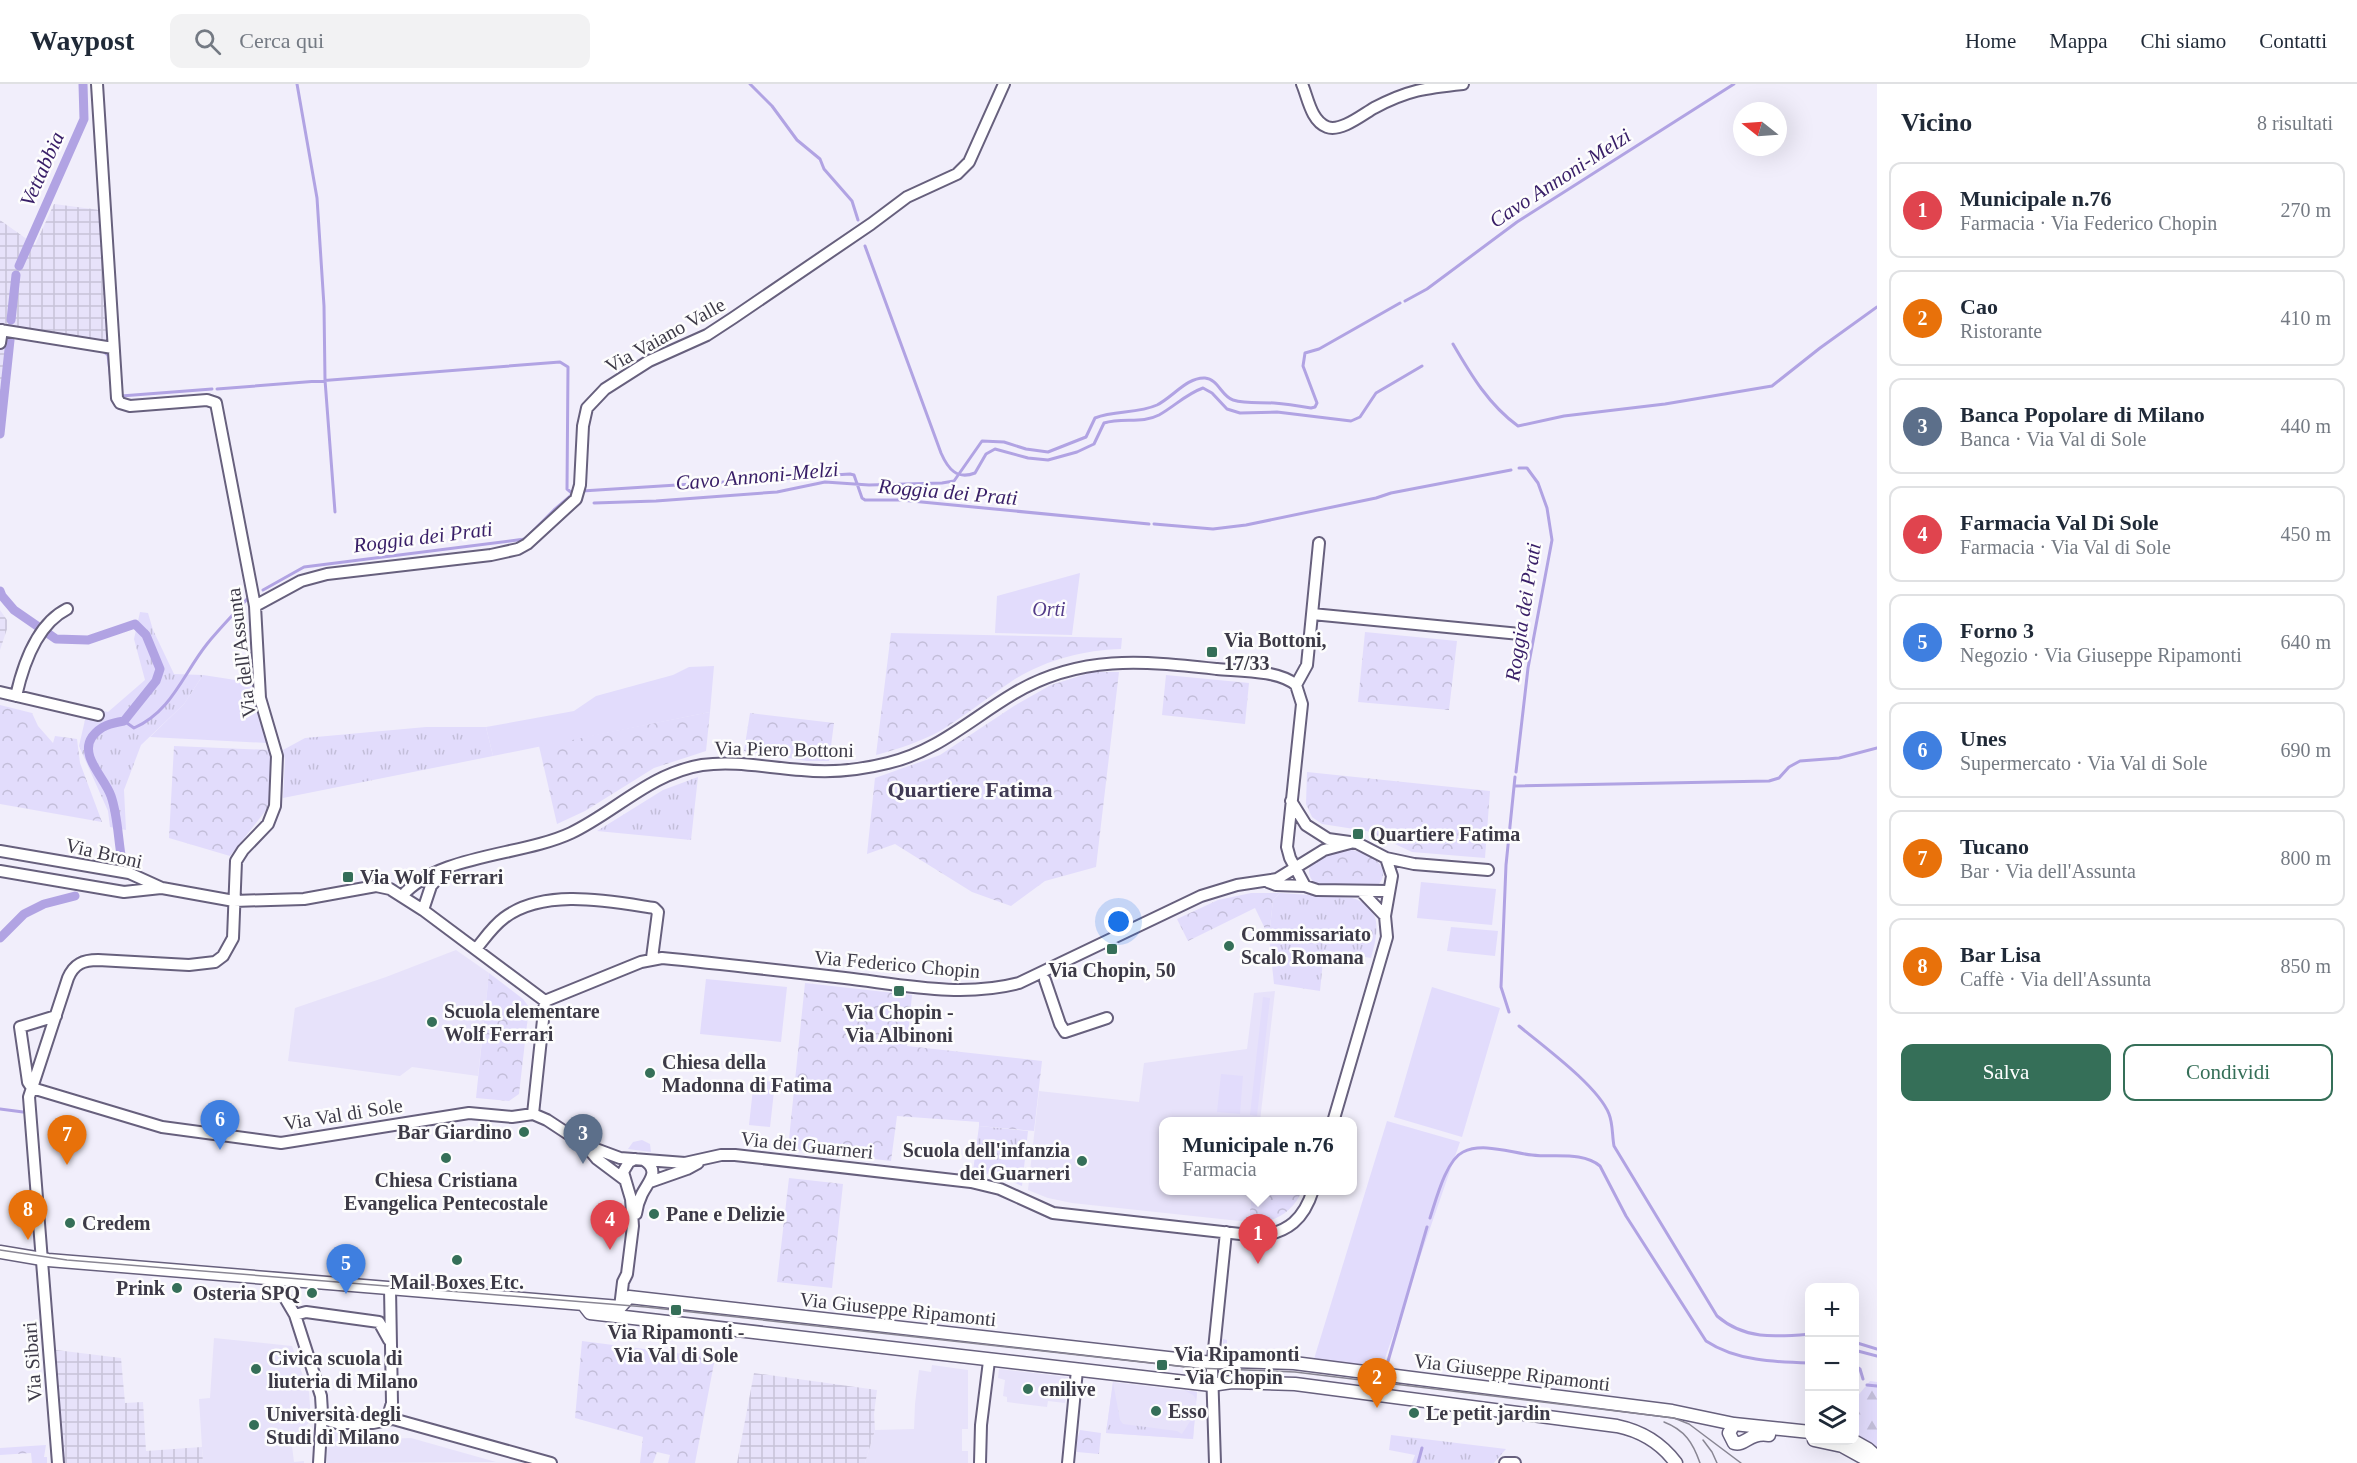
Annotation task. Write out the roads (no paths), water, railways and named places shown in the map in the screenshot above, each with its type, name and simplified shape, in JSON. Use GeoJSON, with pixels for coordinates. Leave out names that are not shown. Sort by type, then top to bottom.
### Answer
{"type":"FeatureCollection","features":[{"type":"Feature","properties":{"kind":"street","name":"Via dell'Assunta"},"geometry":{"type":"LineString","coordinates":[[42,1259],[29,1097],[70,973],[76,965],[82,962],[98,960],[189,964],[215,962],[223,956],[233,938],[236,861],[273,816],[278,779],[277,756],[260,698],[255,606],[216,403],[210,400],[130,406],[120,403],[117,398],[97,84]]}},
{"type":"Feature","properties":{"kind":"street","name":"Via Vaiano Valle"},"geometry":{"type":"LineString","coordinates":[[255,606],[301,581],[327,574],[491,555],[518,549],[527,544],[576,499],[580,484],[583,426],[587,408],[605,389],[649,361],[707,335],[860,232],[907,196],[957,174],[964,168],[1004,84]]}},
{"type":"Feature","properties":{"kind":"street"},"geometry":{"type":"LineString","coordinates":[[1302,84],[1315,117],[1332,128],[1404,93],[1463,84]]}},
{"type":"Feature","properties":{"kind":"street"},"geometry":{"type":"LineString","coordinates":[[0,343],[1,330],[113,348]]}},
{"type":"Feature","properties":{"kind":"street"},"geometry":{"type":"LineString","coordinates":[[1319,543],[1307,665],[1296,685],[1302,704],[1287,847],[1300,873],[1324,850],[1354,842]]}},
{"type":"Feature","properties":{"kind":"street"},"geometry":{"type":"LineString","coordinates":[[16,696],[24,663],[48,625],[58,614],[67,609]]}},
{"type":"Feature","properties":{"kind":"street"},"geometry":{"type":"LineString","coordinates":[[1312,614],[1520,634]]}},
{"type":"Feature","properties":{"kind":"street","name":"Via Piero Bottoni"},"geometry":{"type":"LineString","coordinates":[[402,896],[412,884],[446,869],[570,833],[663,777],[699,766],[744,764],[820,771],[869,767],[892,762],[928,749],[1011,695],[1040,680],[1092,664],[1127,662],[1164,664],[1277,675],[1296,685]]}},
{"type":"Feature","properties":{"kind":"street"},"geometry":{"type":"LineString","coordinates":[[0,692],[98,715]]}},
{"type":"Feature","properties":{"kind":"street"},"geometry":{"type":"LineString","coordinates":[[1291,801],[1306,825],[1328,839],[1354,842],[1367,846],[1386,858],[1414,864],[1488,870]]}},
{"type":"Feature","properties":{"kind":"street","name":"Via Broni"},"geometry":{"type":"LineString","coordinates":[[0,850],[129,873],[162,888],[234,901],[304,899],[370,886],[390,889],[423,910],[545,1001]]}},
{"type":"Feature","properties":{"kind":"street","name":"Via Broni"},"geometry":{"type":"LineString","coordinates":[[34,877],[38,856]]}},
{"type":"Feature","properties":{"kind":"street"},"geometry":{"type":"LineString","coordinates":[[1334,1117],[1384,947],[1387,929],[1385,916],[1392,876],[1386,858]]}},
{"type":"Feature","properties":{"kind":"street"},"geometry":{"type":"LineString","coordinates":[[1392,876],[1414,864]]}},
{"type":"Feature","properties":{"kind":"street"},"geometry":{"type":"LineString","coordinates":[[423,910],[431,886],[446,869]]}},
{"type":"Feature","properties":{"kind":"street","name":"Via Broni"},"geometry":{"type":"LineString","coordinates":[[0,871],[124,892],[162,888]]}},
{"type":"Feature","properties":{"kind":"street","name":"Via Federico Chopin"},"geometry":{"type":"LineString","coordinates":[[1268,882],[1275,885],[1300,873]]}},
{"type":"Feature","properties":{"kind":"street","name":"Via Federico Chopin"},"geometry":{"type":"LineString","coordinates":[[545,1001],[652,958],[924,988],[969,992],[998,989],[1019,983],[1212,891],[1237,885],[1268,882],[1300,873]]}},
{"type":"Feature","properties":{"kind":"street","name":"Via Federico Chopin"},"geometry":{"type":"LineString","coordinates":[[1300,873],[1317,890],[1388,891]]}},
{"type":"Feature","properties":{"kind":"street"},"geometry":{"type":"LineString","coordinates":[[1362,892],[1385,916]]}},
{"type":"Feature","properties":{"kind":"street"},"geometry":{"type":"LineString","coordinates":[[476,949],[497,924],[513,912],[529,904],[561,899],[654,908],[658,912],[652,958]]}},
{"type":"Feature","properties":{"kind":"street"},"geometry":{"type":"LineString","coordinates":[[1045,980],[1065,1032],[1107,1018]]}},
{"type":"Feature","properties":{"kind":"street"},"geometry":{"type":"LineString","coordinates":[[545,1001],[533,1114],[547,1120],[585,1145],[610,1155],[640,1159],[653,1170],[649,1184],[640,1200],[633,1226],[627,1274],[623,1282],[622,1309]]}},
{"type":"Feature","properties":{"kind":"street"},"geometry":{"type":"LineString","coordinates":[[32,1088],[28,1082],[20,1027],[56,1016]]}},
{"type":"Feature","properties":{"kind":"street","name":"Via Val di Sole"},"geometry":{"type":"LineString","coordinates":[[32,1088],[162,1127],[281,1143],[470,1113],[512,1117],[533,1114]]}},
{"type":"Feature","properties":{"kind":"street"},"geometry":{"type":"LineString","coordinates":[[585,1145],[597,1159],[626,1182],[637,1188],[649,1184]]}},
{"type":"Feature","properties":{"kind":"street","name":"Via dei Guarneri"},"geometry":{"type":"LineString","coordinates":[[640,1159],[685,1162],[700,1161],[721,1155],[735,1155],[971,1182],[1000,1189],[1053,1213],[1226,1232]]}},
{"type":"Feature","properties":{"kind":"street"},"geometry":{"type":"LineString","coordinates":[[633,1226],[624,1168],[628,1162],[640,1159]]}},
{"type":"Feature","properties":{"kind":"street","name":"Via dei Guarneri"},"geometry":{"type":"LineString","coordinates":[[649,1184],[687,1169],[700,1161]]}},
{"type":"Feature","properties":{"kind":"street"},"geometry":{"type":"LineString","coordinates":[[1215,1463],[1212,1426],[1212,1363],[1226,1232],[1258,1236],[1281,1231],[1301,1216],[1312,1195]]}},
{"type":"Feature","properties":{"kind":"street","name":"Via Giuseppe Ripamonti"},"geometry":{"type":"LineString","coordinates":[[0,1252],[42,1259],[583,1304],[590,1313],[622,1309],[1212,1363],[1232,1361],[1294,1363],[1672,1412],[1734,1424],[1805,1432]]}},
{"type":"Feature","properties":{"kind":"street","name":"Via Sibari"},"geometry":{"type":"LineString","coordinates":[[42,1259],[58,1463]]}},
{"type":"Feature","properties":{"kind":"street"},"geometry":{"type":"LineString","coordinates":[[270,1279],[274,1281],[295,1315],[321,1396],[319,1463]]}},
{"type":"Feature","properties":{"kind":"street"},"geometry":{"type":"LineString","coordinates":[[387,1419],[392,1403],[390,1288]]}},
{"type":"Feature","properties":{"kind":"street","name":"Via Giuseppe Ripamonti"},"geometry":{"type":"LineString","coordinates":[[622,1309],[989,1360],[1211,1385],[1232,1382],[1295,1384],[1628,1428],[1641,1433],[1660,1446],[1676,1463]]}},
{"type":"Feature","properties":{"kind":"street"},"geometry":{"type":"LineString","coordinates":[[295,1315],[306,1312],[379,1322],[390,1343]]}},
{"type":"Feature","properties":{"kind":"street"},"geometry":{"type":"LineString","coordinates":[[980,1463],[981,1425],[989,1360]]}},
{"type":"Feature","properties":{"kind":"street"},"geometry":{"type":"LineString","coordinates":[[1068,1463],[1077,1370]]}},
{"type":"Feature","properties":{"kind":"street"},"geometry":{"type":"LineString","coordinates":[[322,1412],[327,1420],[337,1423],[374,1423],[387,1419],[509,1457],[551,1463]]}},
{"type":"Feature","properties":{"kind":"street"},"geometry":{"type":"LineString","coordinates":[[1734,1424],[1729,1433],[1734,1443],[1738,1444],[1757,1433],[1805,1439]]}},
{"type":"Feature","properties":{"kind":"street"},"geometry":{"type":"LineString","coordinates":[[1859,1444],[1877,1457]]}},
{"type":"Feature","properties":{"kind":"street"},"geometry":{"type":"LineString","coordinates":[[1837,1445],[1873,1463]]}},
{"type":"Feature","properties":{"kind":"street"},"geometry":{"type":"LineString","coordinates":[[1505,1463],[1515,1463]]}},
{"type":"Feature","properties":{"kind":"waterway","name":"Vettabbia"},"geometry":{"type":"LineString","coordinates":[[19,266],[84,119],[83,84]]}},
{"type":"Feature","properties":{"kind":"waterway"},"geometry":{"type":"LineString","coordinates":[[297,84],[317,198],[324,306],[325,380],[335,512]]}},
{"type":"Feature","properties":{"kind":"waterway"},"geometry":{"type":"LineString","coordinates":[[750,84],[772,106],[797,140],[820,159],[824,169],[852,201],[858,220]]}},
{"type":"Feature","properties":{"kind":"waterway","name":"Cavo Annoni-Melzi"},"geometry":{"type":"LineString","coordinates":[[1405,301],[1427,289],[1517,222],[1734,84]]}},
{"type":"Feature","properties":{"kind":"waterway"},"geometry":{"type":"LineString","coordinates":[[865,246],[941,453],[950,468],[958,474],[975,473],[986,454],[995,449],[1028,458],[1048,460],[1077,452],[1094,444],[1104,423],[1152,418],[1203,388],[1212,393],[1227,409],[1240,413],[1277,412],[1351,421],[1360,417],[1376,393],[1422,366]]}},
{"type":"Feature","properties":{"kind":"waterway","name":"Vettabbia"},"geometry":{"type":"LineString","coordinates":[[11,320],[16,275]]}},
{"type":"Feature","properties":{"kind":"waterway","name":"Cavo Annoni-Melzi"},"geometry":{"type":"LineString","coordinates":[[594,503],[777,492],[825,482],[869,485],[954,481],[982,441],[1004,442],[1026,449],[1048,452],[1086,437],[1095,418],[1149,408],[1163,402],[1186,384],[1205,378],[1213,381],[1233,400],[1311,408],[1317,403],[1303,366],[1305,353],[1319,349],[1400,303]]}},
{"type":"Feature","properties":{"kind":"waterway"},"geometry":{"type":"LineString","coordinates":[[1453,344],[1489,399],[1518,426],[1564,416],[1665,404],[1772,386],[1877,307]]}},
{"type":"Feature","properties":{"kind":"waterway","name":"Vettabbia"},"geometry":{"type":"LineString","coordinates":[[0,434],[10,340]]}},
{"type":"Feature","properties":{"kind":"waterway","name":"Cavo Annoni-Melzi"},"geometry":{"type":"LineString","coordinates":[[103,351],[108,355],[113,397]]}},
{"type":"Feature","properties":{"kind":"waterway","name":"Cavo Annoni-Melzi"},"geometry":{"type":"LineString","coordinates":[[217,389],[560,362],[568,367],[567,489],[573,494]]}},
{"type":"Feature","properties":{"kind":"waterway","name":"Cavo Annoni-Melzi"},"geometry":{"type":"LineString","coordinates":[[121,396],[212,389]]}},
{"type":"Feature","properties":{"kind":"waterway","name":"Roggia dei Prati"},"geometry":{"type":"LineString","coordinates":[[1516,772],[1528,668],[1552,540],[1547,508],[1538,483],[1527,468],[1519,468]]}},
{"type":"Feature","properties":{"kind":"waterway","name":"Roggia dei Prati"},"geometry":{"type":"LineString","coordinates":[[1154,524],[1213,529],[1246,525],[1391,493],[1511,470]]}},
{"type":"Feature","properties":{"kind":"waterway","name":"Roggia dei Prati"},"geometry":{"type":"LineString","coordinates":[[582,491],[850,474],[854,475],[862,498],[865,500],[901,500],[1149,524]]}},
{"type":"Feature","properties":{"kind":"waterway","name":"Roggia dei Prati"},"geometry":{"type":"LineString","coordinates":[[263,590],[304,567],[525,539],[574,493]]}},
{"type":"Feature","properties":{"kind":"waterway","name":"Vettabbia"},"geometry":{"type":"LineString","coordinates":[[0,591],[14,610],[56,639],[88,640],[135,624],[146,635],[160,669],[156,681],[124,721],[102,728],[95,733],[89,744],[94,767],[111,796],[117,820],[122,861]]}},
{"type":"Feature","properties":{"kind":"waterway","name":"Roggia dei Prati"},"geometry":{"type":"LineString","coordinates":[[124,721],[134,728],[158,712],[176,691],[207,644],[248,598]]}},
{"type":"Feature","properties":{"kind":"waterway"},"geometry":{"type":"LineString","coordinates":[[1514,786],[1769,781],[1779,778],[1789,767],[1800,761],[1839,758],[1877,748]]}},
{"type":"Feature","properties":{"kind":"waterway"},"geometry":{"type":"LineString","coordinates":[[1509,1012],[1501,987],[1506,865],[1515,777]]}},
{"type":"Feature","properties":{"kind":"waterway","name":"Vettabbia"},"geometry":{"type":"LineString","coordinates":[[0,938],[24,914],[44,904],[75,896]]}},
{"type":"Feature","properties":{"kind":"waterway"},"geometry":{"type":"LineString","coordinates":[[1519,1026],[1569,1067],[1603,1103],[1609,1114],[1614,1146],[1717,1316],[1728,1324],[1750,1333],[1773,1336],[1805,1334]]}},
{"type":"Feature","properties":{"kind":"waterway"},"geometry":{"type":"LineString","coordinates":[[0,1109],[23,1112]]}},
{"type":"Feature","properties":{"kind":"waterway"},"geometry":{"type":"LineString","coordinates":[[1430,1218],[1442,1181],[1452,1163],[1457,1156],[1471,1149],[1488,1148],[1532,1155],[1585,1158],[1593,1161],[1600,1166],[1626,1216],[1706,1341],[1730,1353],[1756,1359],[1805,1363]]}},
{"type":"Feature","properties":{"kind":"waterway"},"geometry":{"type":"LineString","coordinates":[[1386,1368],[1427,1227]]}},
{"type":"Feature","properties":{"kind":"waterway"},"geometry":{"type":"LineString","coordinates":[[1859,1344],[1877,1349]]}},
{"type":"Feature","properties":{"kind":"waterway"},"geometry":{"type":"LineString","coordinates":[[1859,1351],[1877,1356]]}},
{"type":"Feature","properties":{"kind":"waterway"},"geometry":{"type":"LineString","coordinates":[[1859,1368],[1863,1379]]}},
{"type":"Feature","properties":{"kind":"waterway"},"geometry":{"type":"LineString","coordinates":[[1867,1385],[1877,1386]]}},
{"type":"Feature","properties":{"kind":"waterway"},"geometry":{"type":"LineString","coordinates":[[1418,1463],[1422,1448]]}},
{"type":"Feature","properties":{"kind":"tram line"},"geometry":{"type":"LineString","coordinates":[[0,1250],[67,1260],[646,1307],[1195,1368],[1295,1372],[1674,1418],[1689,1424],[1741,1463]]}},
{"type":"Feature","properties":{"kind":"tram line"},"geometry":{"type":"LineString","coordinates":[[1664,1422],[1683,1433],[1700,1463]]}},
{"type":"Feature","properties":{"kind":"tram line"},"geometry":{"type":"LineString","coordinates":[[1703,1440],[1717,1463]]}},
{"type":"Feature","properties":{"kind":"place","name":"Via Bottoni, 17/33"},"geometry":{"type":"Point","coordinates":[1212,652]}},
{"type":"Feature","properties":{"kind":"place","name":"Quartiere Fatima"},"geometry":{"type":"Point","coordinates":[1358,834]}},
{"type":"Feature","properties":{"kind":"place","name":"Via Wolf Ferrari"},"geometry":{"type":"Point","coordinates":[348,877]}},
{"type":"Feature","properties":{"kind":"place","name":"Commissariato Scalo Romana"},"geometry":{"type":"Point","coordinates":[1229,946]}},
{"type":"Feature","properties":{"kind":"place","name":"Via Chopin, 50"},"geometry":{"type":"Point","coordinates":[1112,949]}},
{"type":"Feature","properties":{"kind":"place","name":"Via Chopin - Via Albinoni"},"geometry":{"type":"Point","coordinates":[899,991]}},
{"type":"Feature","properties":{"kind":"place","name":"Scuola elementare Wolf Ferrari"},"geometry":{"type":"Point","coordinates":[432,1022]}},
{"type":"Feature","properties":{"kind":"place","name":"Chiesa della Madonna di Fatima"},"geometry":{"type":"Point","coordinates":[650,1073]}},
{"type":"Feature","properties":{"kind":"place","name":"Bar Giardino"},"geometry":{"type":"Point","coordinates":[524,1132]}},
{"type":"Feature","properties":{"kind":"place","name":"Unes"},"geometry":{"type":"Point","coordinates":[220,1150]}},
{"type":"Feature","properties":{"kind":"place","name":"Chiesa Cristiana Evangelica Pentecostale"},"geometry":{"type":"Point","coordinates":[446,1158]}},
{"type":"Feature","properties":{"kind":"place","name":"Scuola dell'infanzia dei Guarneri"},"geometry":{"type":"Point","coordinates":[1082,1161]}},
{"type":"Feature","properties":{"kind":"place","name":"Banca Popolare di Milano"},"geometry":{"type":"Point","coordinates":[583,1164]}},
{"type":"Feature","properties":{"kind":"place","name":"Tucano"},"geometry":{"type":"Point","coordinates":[67,1165]}},
{"type":"Feature","properties":{"kind":"place","name":"Pane e Delizie"},"geometry":{"type":"Point","coordinates":[654,1214]}},
{"type":"Feature","properties":{"kind":"place","name":"Credem"},"geometry":{"type":"Point","coordinates":[70,1223]}},
{"type":"Feature","properties":{"kind":"place","name":"Bar Lisa"},"geometry":{"type":"Point","coordinates":[28,1240]}},
{"type":"Feature","properties":{"kind":"place","name":"Farmacia Val Di Sole"},"geometry":{"type":"Point","coordinates":[610,1250]}},
{"type":"Feature","properties":{"kind":"place","name":"Mail Boxes Etc."},"geometry":{"type":"Point","coordinates":[457,1260]}},
{"type":"Feature","properties":{"kind":"place","name":"Municipale n.76"},"geometry":{"type":"Point","coordinates":[1258,1264]}},
{"type":"Feature","properties":{"kind":"place","name":"Prink"},"geometry":{"type":"Point","coordinates":[177,1288]}},
{"type":"Feature","properties":{"kind":"place","name":"Osteria SPQ"},"geometry":{"type":"Point","coordinates":[312,1293]}},
{"type":"Feature","properties":{"kind":"place","name":"Forno 3"},"geometry":{"type":"Point","coordinates":[346,1294]}},
{"type":"Feature","properties":{"kind":"place","name":"Via Ripamonti - Via Val di Sole"},"geometry":{"type":"Point","coordinates":[676,1310]}},
{"type":"Feature","properties":{"kind":"place","name":"Via Ripamonti - Via Chopin"},"geometry":{"type":"Point","coordinates":[1162,1365]}},
{"type":"Feature","properties":{"kind":"place","name":"Civica scuola di liuteria di Milano"},"geometry":{"type":"Point","coordinates":[256,1369]}},
{"type":"Feature","properties":{"kind":"place","name":"enilive"},"geometry":{"type":"Point","coordinates":[1028,1389]}},
{"type":"Feature","properties":{"kind":"place","name":"Cao"},"geometry":{"type":"Point","coordinates":[1377,1408]}},
{"type":"Feature","properties":{"kind":"place","name":"Esso"},"geometry":{"type":"Point","coordinates":[1156,1411]}},
{"type":"Feature","properties":{"kind":"place","name":"Le petit jardin"},"geometry":{"type":"Point","coordinates":[1414,1413]}},
{"type":"Feature","properties":{"kind":"place","name":"Università degli Studi di Milano"},"geometry":{"type":"Point","coordinates":[254,1425]}},
{"type":"Feature","properties":{"kind":"district","name":"Quartiere Fatima"},"geometry":{"type":"Point","coordinates":[970,789]}},
{"type":"Feature","properties":{"kind":"park label","name":"Orti"},"geometry":{"type":"Point","coordinates":[1049,609]}}]}
